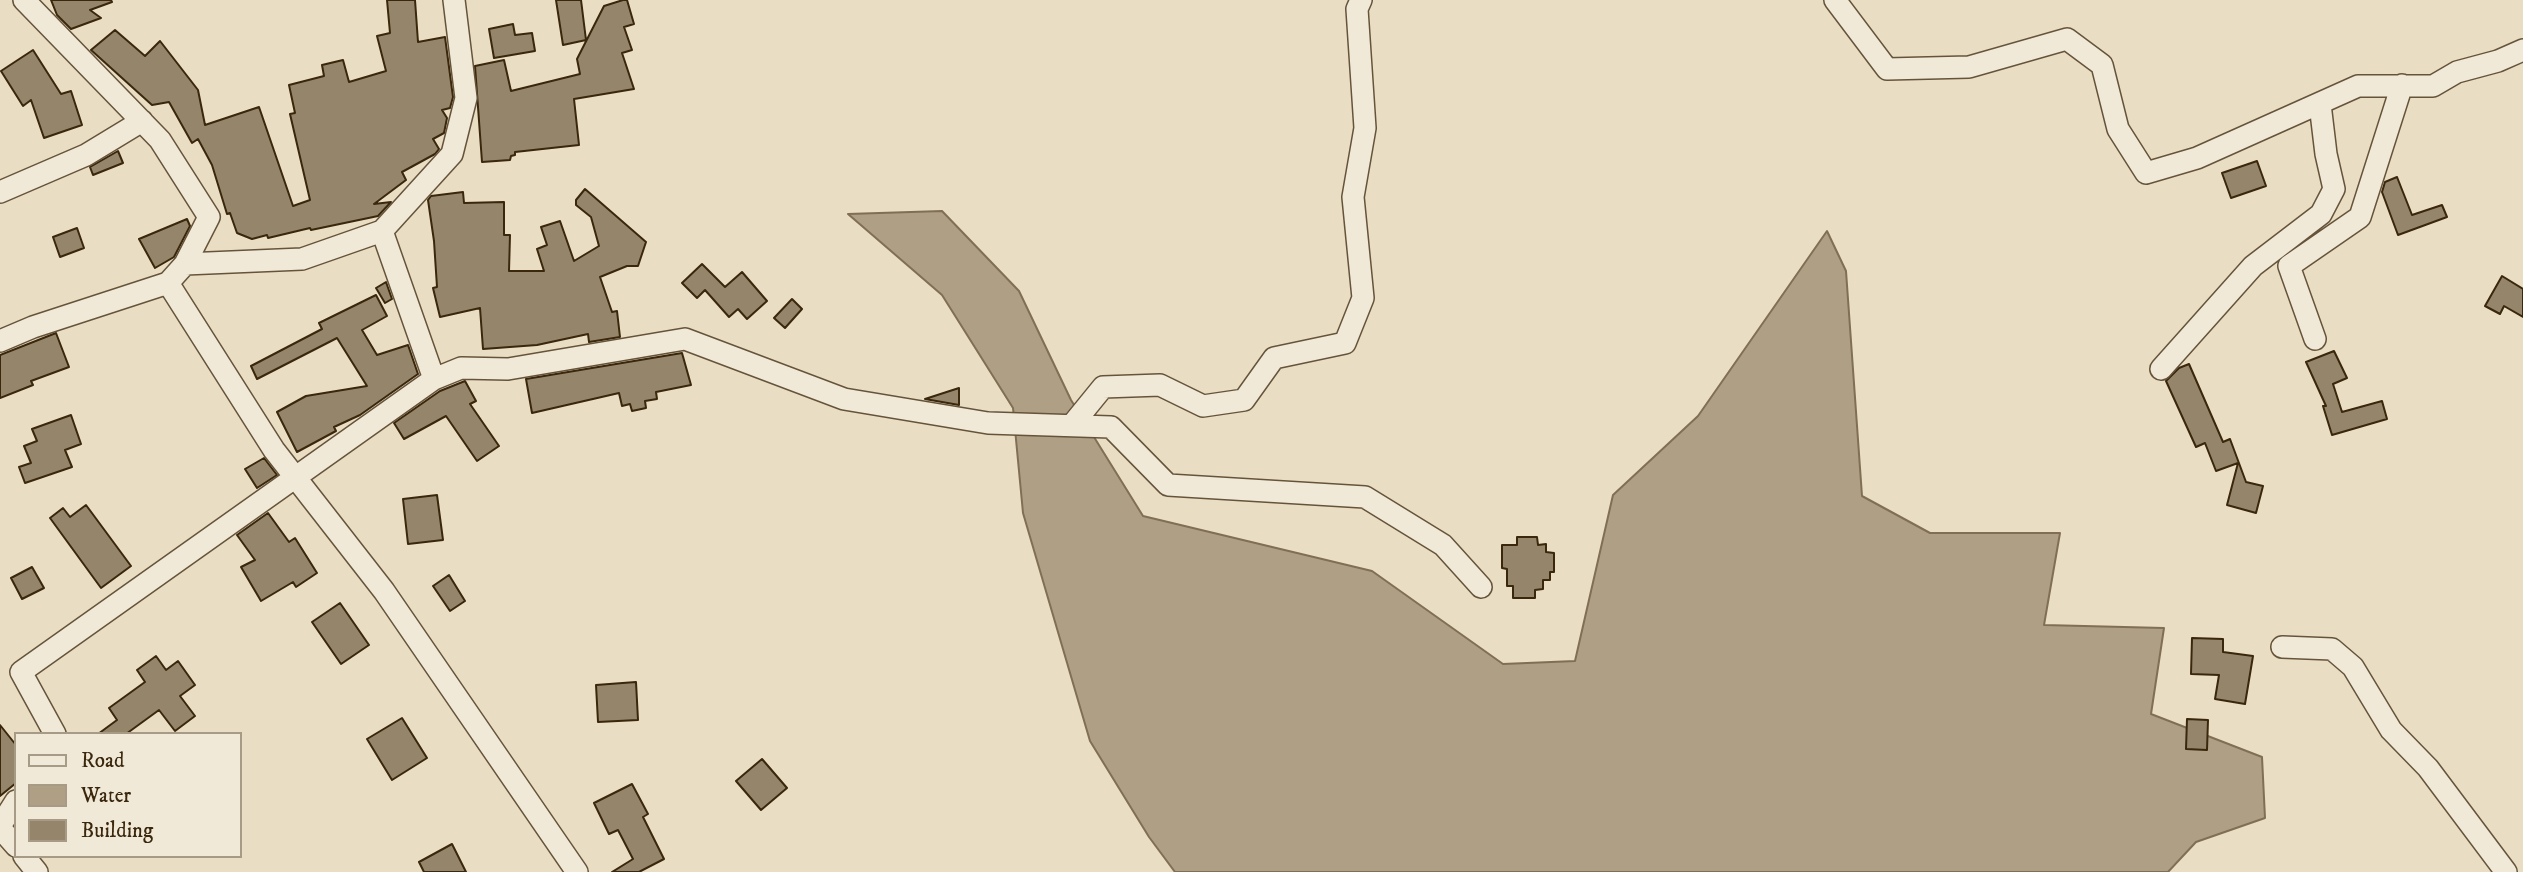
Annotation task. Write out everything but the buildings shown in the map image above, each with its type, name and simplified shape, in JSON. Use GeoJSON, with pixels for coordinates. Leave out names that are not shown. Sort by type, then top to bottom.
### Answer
{"type":"FeatureCollection","features":[{"type":"Feature","properties":{"kind":"street"},"geometry":{"type":"LineString","coordinates":[[0,341],[33,327],[168,283],[185,264],[209,217],[160,140],[24,0]]}},
{"type":"Feature","properties":{"kind":"street"},"geometry":{"type":"LineString","coordinates":[[185,264],[302,259],[382,231],[452,154],[466,98],[454,0]]}},
{"type":"Feature","properties":{"kind":"street"},"geometry":{"type":"LineString","coordinates":[[1072,425],[1103,387],[1160,384],[1203,407],[1244,400],[1274,358],[1345,343],[1363,298],[1353,197],[1365,128],[1357,9],[1362,0]]}},
{"type":"Feature","properties":{"kind":"street"},"geometry":{"type":"LineString","coordinates":[[1835,0],[1887,69],[1969,67],[2067,39],[2102,65],[2118,129],[2146,173],[2197,158],[2358,86],[2433,86],[2457,72],[2497,61],[2523,50]]}},
{"type":"Feature","properties":{"kind":"street"},"geometry":{"type":"LineString","coordinates":[[2315,339],[2290,266],[2360,217],[2402,85]]}},
{"type":"Feature","properties":{"kind":"street"},"geometry":{"type":"LineString","coordinates":[[2161,369],[2253,266],[2322,214],[2334,189],[2326,154],[2320,104]]}},
{"type":"Feature","properties":{"kind":"street"},"geometry":{"type":"LineString","coordinates":[[0,192],[86,155],[142,121]]}},
{"type":"Feature","properties":{"kind":"street"},"geometry":{"type":"LineString","coordinates":[[382,231],[434,379]]}},
{"type":"Feature","properties":{"kind":"street"},"geometry":{"type":"LineString","coordinates":[[168,283],[274,450],[384,592],[577,872]]}},
{"type":"Feature","properties":{"kind":"street"},"geometry":{"type":"LineString","coordinates":[[54,732],[21,671],[434,379],[461,368],[508,369],[685,339],[844,399],[988,423],[1111,427],[1168,485],[1365,497],[1443,545],[1481,587]]}},
{"type":"Feature","properties":{"kind":"street"},"geometry":{"type":"LineString","coordinates":[[2282,647],[2332,649],[2353,667],[2391,730],[2428,768],[2506,872]]}},
{"type":"Feature","properties":{"kind":"street"},"geometry":{"type":"LineString","coordinates":[[14,804],[0,827],[14,844]]}},
{"type":"Feature","properties":{"kind":"water"},"geometry":{"type":"Polygon","coordinates":[[[942,211],[1019,291],[1071,400],[1143,516],[1372,571],[1503,664],[1575,661],[1613,495],[1698,416],[1827,231],[1846,271],[1862,496],[1930,533],[2060,533],[2044,625],[2164,628],[2151,714],[2262,757],[2265,818],[2196,842],[2168,872],[1175,872],[1149,837],[1090,741],[1023,513],[1013,408],[942,295],[848,214],[942,211]]]}}]}
